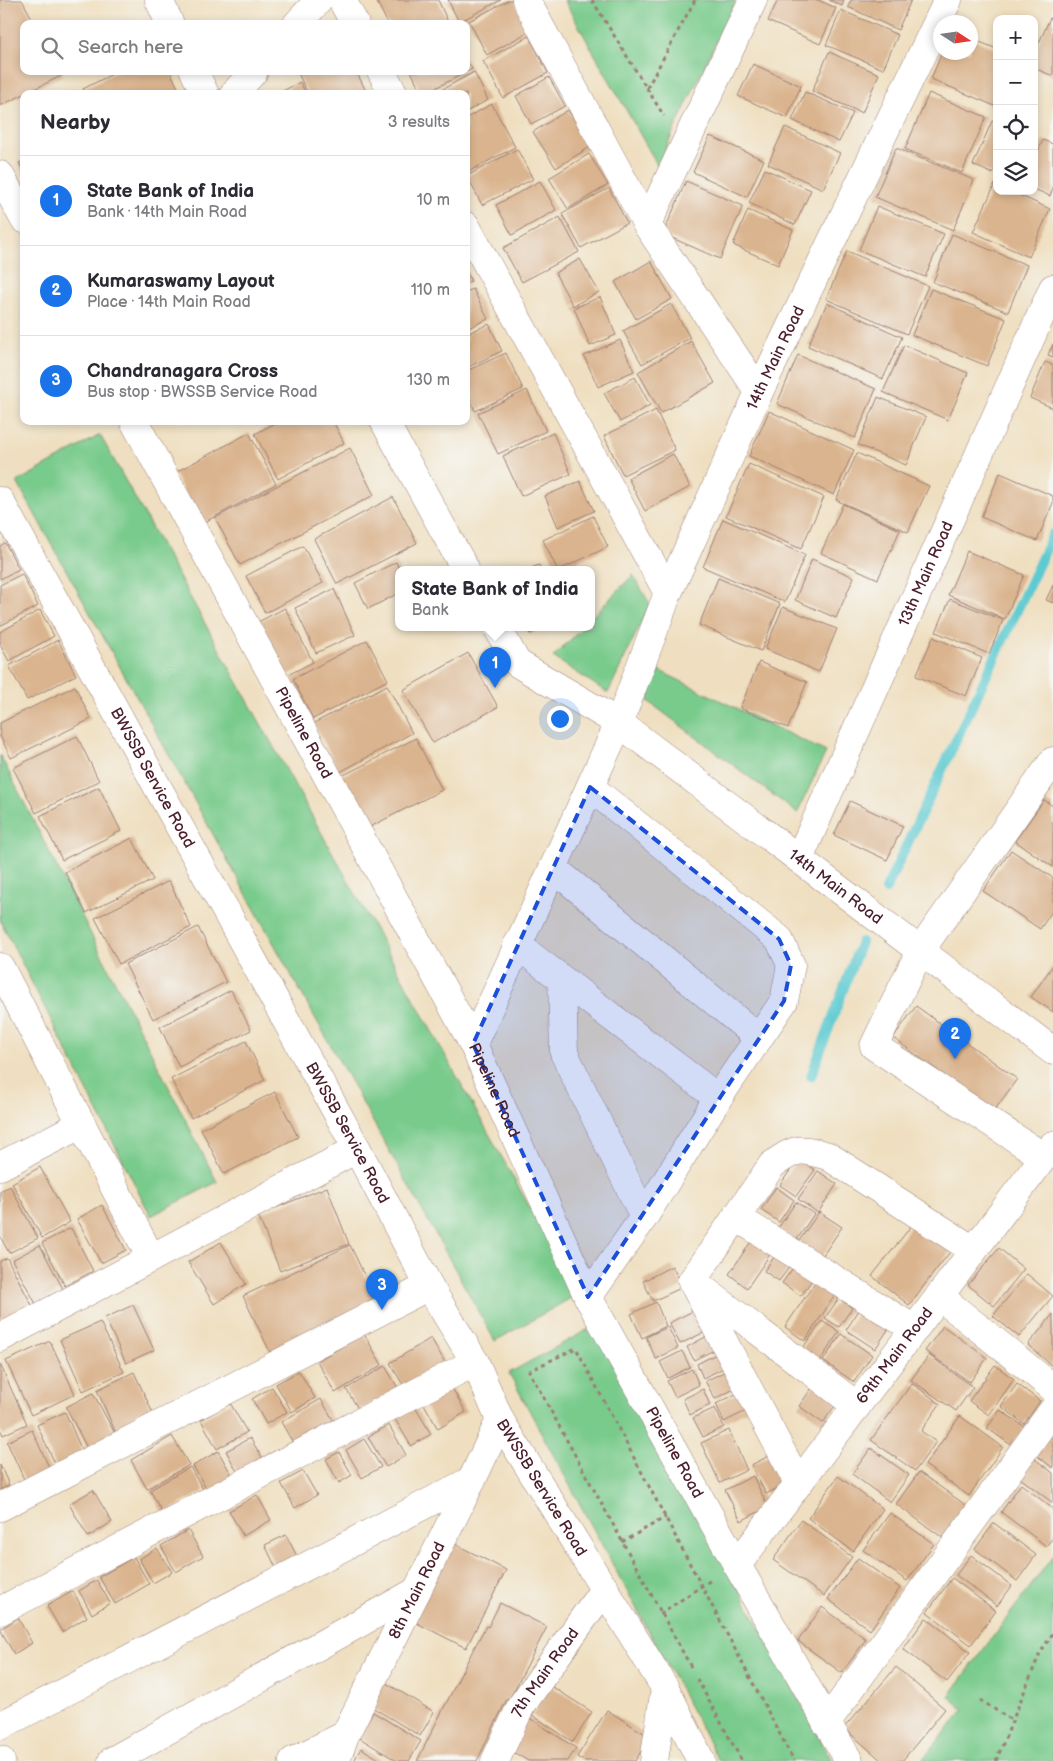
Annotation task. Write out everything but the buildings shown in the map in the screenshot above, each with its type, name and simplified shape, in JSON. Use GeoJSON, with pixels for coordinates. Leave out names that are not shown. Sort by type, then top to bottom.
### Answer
{"type":"FeatureCollection","features":[{"type":"Feature","properties":{"kind":"street"},"geometry":{"type":"LineString","coordinates":[[159,0],[168,20]]}},
{"type":"Feature","properties":{"kind":"street"},"geometry":{"type":"LineString","coordinates":[[301,20],[319,0]]}},
{"type":"Feature","properties":{"kind":"street"},"geometry":{"type":"LineString","coordinates":[[342,0],[353,20]]}},
{"type":"Feature","properties":{"kind":"street"},"geometry":{"type":"LineString","coordinates":[[526,0],[647,225],[759,392]]}},
{"type":"Feature","properties":{"kind":"street"},"geometry":{"type":"LineString","coordinates":[[647,225],[754,0]]}},
{"type":"Feature","properties":{"kind":"street","name":"14th Main Road"},"geometry":{"type":"LineString","coordinates":[[619,723],[668,593],[759,392],[948,0]]}},
{"type":"Feature","properties":{"kind":"street"},"geometry":{"type":"LineString","coordinates":[[196,75],[203,90]]}},
{"type":"Feature","properties":{"kind":"street"},"geometry":{"type":"LineString","coordinates":[[237,90],[251,75]]}},
{"type":"Feature","properties":{"kind":"street"},"geometry":{"type":"LineString","coordinates":[[383,75],[392,90]]}},
{"type":"Feature","properties":{"kind":"street"},"geometry":{"type":"LineString","coordinates":[[0,175],[20,212]]}},
{"type":"Feature","properties":{"kind":"street"},"geometry":{"type":"LineString","coordinates":[[470,233],[668,593]]}},
{"type":"Feature","properties":{"kind":"street","name":"13th Main Road"},"geometry":{"type":"LineString","coordinates":[[799,859],[1053,288]]}},
{"type":"Feature","properties":{"kind":"street","name":"Pipeline Road"},"geometry":{"type":"LineString","coordinates":[[136,425],[473,1044],[588,1297],[848,1761]]}},
{"type":"Feature","properties":{"kind":"street"},"geometry":{"type":"LineString","coordinates":[[386,425],[463,566]]}},
{"type":"Feature","properties":{"kind":"street","name":"BWSSB Service Road"},"geometry":{"type":"LineString","coordinates":[[1,503],[357,1149],[429,1286],[475,1362],[500,1420],[632,1633],[664,1688],[701,1761]]}},
{"type":"Feature","properties":{"kind":"street","name":"14th Main Road"},"geometry":{"type":"LineString","coordinates":[[499,631],[517,663],[619,723],[1053,1051]]}},
{"type":"Feature","properties":{"kind":"street"},"geometry":{"type":"LineString","coordinates":[[473,1044],[619,723]]}},
{"type":"Feature","properties":{"kind":"street"},"geometry":{"type":"LineString","coordinates":[[1048,1151],[874,1046],[920,951],[1053,761]]}},
{"type":"Feature","properties":{"kind":"street"},"geometry":{"type":"LineString","coordinates":[[588,1297],[644,1217],[718,1098],[784,1000],[790,965],[780,939],[590,787]]}},
{"type":"Feature","properties":{"kind":"street"},"geometry":{"type":"LineString","coordinates":[[553,868],[759,1038]]}},
{"type":"Feature","properties":{"kind":"street"},"geometry":{"type":"LineString","coordinates":[[518,946],[718,1098]]}},
{"type":"Feature","properties":{"kind":"street"},"geometry":{"type":"LineString","coordinates":[[0,967],[151,1258]]}},
{"type":"Feature","properties":{"kind":"street"},"geometry":{"type":"LineString","coordinates":[[562,980],[564,1053],[644,1217]]}},
{"type":"Feature","properties":{"kind":"street"},"geometry":{"type":"LineString","coordinates":[[0,1166],[82,1124]]}},
{"type":"Feature","properties":{"kind":"street"},"geometry":{"type":"LineString","coordinates":[[0,1338],[357,1149]]}},
{"type":"Feature","properties":{"kind":"street"},"geometry":{"type":"LineString","coordinates":[[692,1281],[772,1165],[791,1151],[805,1150],[828,1156],[973,1250]]}},
{"type":"Feature","properties":{"kind":"street","name":"69th Main Road"},"geometry":{"type":"LineString","coordinates":[[737,1565],[1048,1151]]}},
{"type":"Feature","properties":{"kind":"street"},"geometry":{"type":"LineString","coordinates":[[736,1217],[914,1329]]}},
{"type":"Feature","properties":{"kind":"street"},"geometry":{"type":"LineString","coordinates":[[692,1281],[857,1406]]}},
{"type":"Feature","properties":{"kind":"street"},"geometry":{"type":"LineString","coordinates":[[692,1281],[798,1482]]}},
{"type":"Feature","properties":{"kind":"street"},"geometry":{"type":"LineString","coordinates":[[0,1507],[429,1286]]}},
{"type":"Feature","properties":{"kind":"street"},"geometry":{"type":"LineString","coordinates":[[939,1296],[1053,1388]]}},
{"type":"Feature","properties":{"kind":"street"},"geometry":{"type":"LineString","coordinates":[[0,1611],[475,1362]]}},
{"type":"Feature","properties":{"kind":"street"},"geometry":{"type":"LineString","coordinates":[[826,1723],[1053,1410]]}},
{"type":"Feature","properties":{"kind":"street","name":"8th Main Road"},"geometry":{"type":"LineString","coordinates":[[336,1761],[345,1735],[500,1420]]}},
{"type":"Feature","properties":{"kind":"street"},"geometry":{"type":"LineString","coordinates":[[0,1726],[472,1480]]}},
{"type":"Feature","properties":{"kind":"street","name":"7th Main Road"},"geometry":{"type":"LineString","coordinates":[[495,1761],[522,1706],[605,1588]]}},
{"type":"Feature","properties":{"kind":"street"},"geometry":{"type":"LineString","coordinates":[[112,1761],[417,1591]]}},
{"type":"Feature","properties":{"kind":"street"},"geometry":{"type":"LineString","coordinates":[[654,1761],[664,1688]]}},
{"type":"Feature","properties":{"kind":"street"},"geometry":{"type":"LineString","coordinates":[[293,1761],[345,1735]]}},
{"type":"Feature","properties":{"kind":"path"},"geometry":{"type":"LineString","coordinates":[[592,0],[674,130],[688,138]]}},
{"type":"Feature","properties":{"kind":"path"},"geometry":{"type":"LineString","coordinates":[[646,88],[695,0]]}},
{"type":"Feature","properties":{"kind":"path"},"geometry":{"type":"LineString","coordinates":[[742,1761],[529,1371],[576,1348],[794,1761]]}},
{"type":"Feature","properties":{"kind":"path"},"geometry":{"type":"LineString","coordinates":[[622,1542],[666,1517]]}},
{"type":"Feature","properties":{"kind":"path"},"geometry":{"type":"LineString","coordinates":[[632,1633],[728,1568],[737,1565]]}},
{"type":"Feature","properties":{"kind":"path"},"geometry":{"type":"LineString","coordinates":[[996,1761],[1040,1653],[1053,1633]]}},
{"type":"Feature","properties":{"kind":"path"},"geometry":{"type":"LineString","coordinates":[[980,1700],[1012,1721]]}},
{"type":"Feature","properties":{"kind":"highlighted area"},"geometry":{"type":"Polygon","coordinates":[[[590,787],[779,939],[791,965],[784,1001],[588,1297],[473,1044],[590,787]]]}},
{"type":"Feature","properties":{"kind":"green space"},"geometry":{"type":"Polygon","coordinates":[[[564,0],[736,0],[658,166],[564,0]]]}},
{"type":"Feature","properties":{"kind":"green space"},"geometry":{"type":"Polygon","coordinates":[[[100,435],[578,1294],[495,1341],[17,482],[100,435]]]}},
{"type":"Feature","properties":{"kind":"green space"},"geometry":{"type":"Polygon","coordinates":[[[633,575],[650,604],[608,693],[553,657],[579,631],[595,631],[595,614],[633,575]]]}},
{"type":"Feature","properties":{"kind":"green space"},"geometry":{"type":"Polygon","coordinates":[[[656,669],[826,752],[797,813],[648,701],[656,669]]]}},
{"type":"Feature","properties":{"kind":"green space"},"geometry":{"type":"Polygon","coordinates":[[[0,755],[217,1182],[151,1216],[0,920],[0,755]]]}},
{"type":"Feature","properties":{"kind":"green space"},"geometry":{"type":"Polygon","coordinates":[[[596,1325],[832,1761],[719,1761],[509,1373],[596,1325]]]}},
{"type":"Feature","properties":{"kind":"green space"},"geometry":{"type":"Polygon","coordinates":[[[1053,1556],[1053,1761],[921,1761],[964,1710],[949,1696],[1053,1556]]]}},
{"type":"Feature","properties":{"kind":"waterway"},"geometry":{"type":"LineString","coordinates":[[886,889],[1053,534]]}},
{"type":"Feature","properties":{"kind":"waterway"},"geometry":{"type":"LineString","coordinates":[[811,1076],[861,942]]}},
{"type":"Feature","properties":{"kind":"place","name":"State Bank of India"},"geometry":{"type":"Point","coordinates":[495,688]}},
{"type":"Feature","properties":{"kind":"place","name":"Kumaraswamy Layout"},"geometry":{"type":"Point","coordinates":[955,1059]}},
{"type":"Feature","properties":{"kind":"place","name":"Chandranagara Cross"},"geometry":{"type":"Point","coordinates":[382,1310]}}]}
